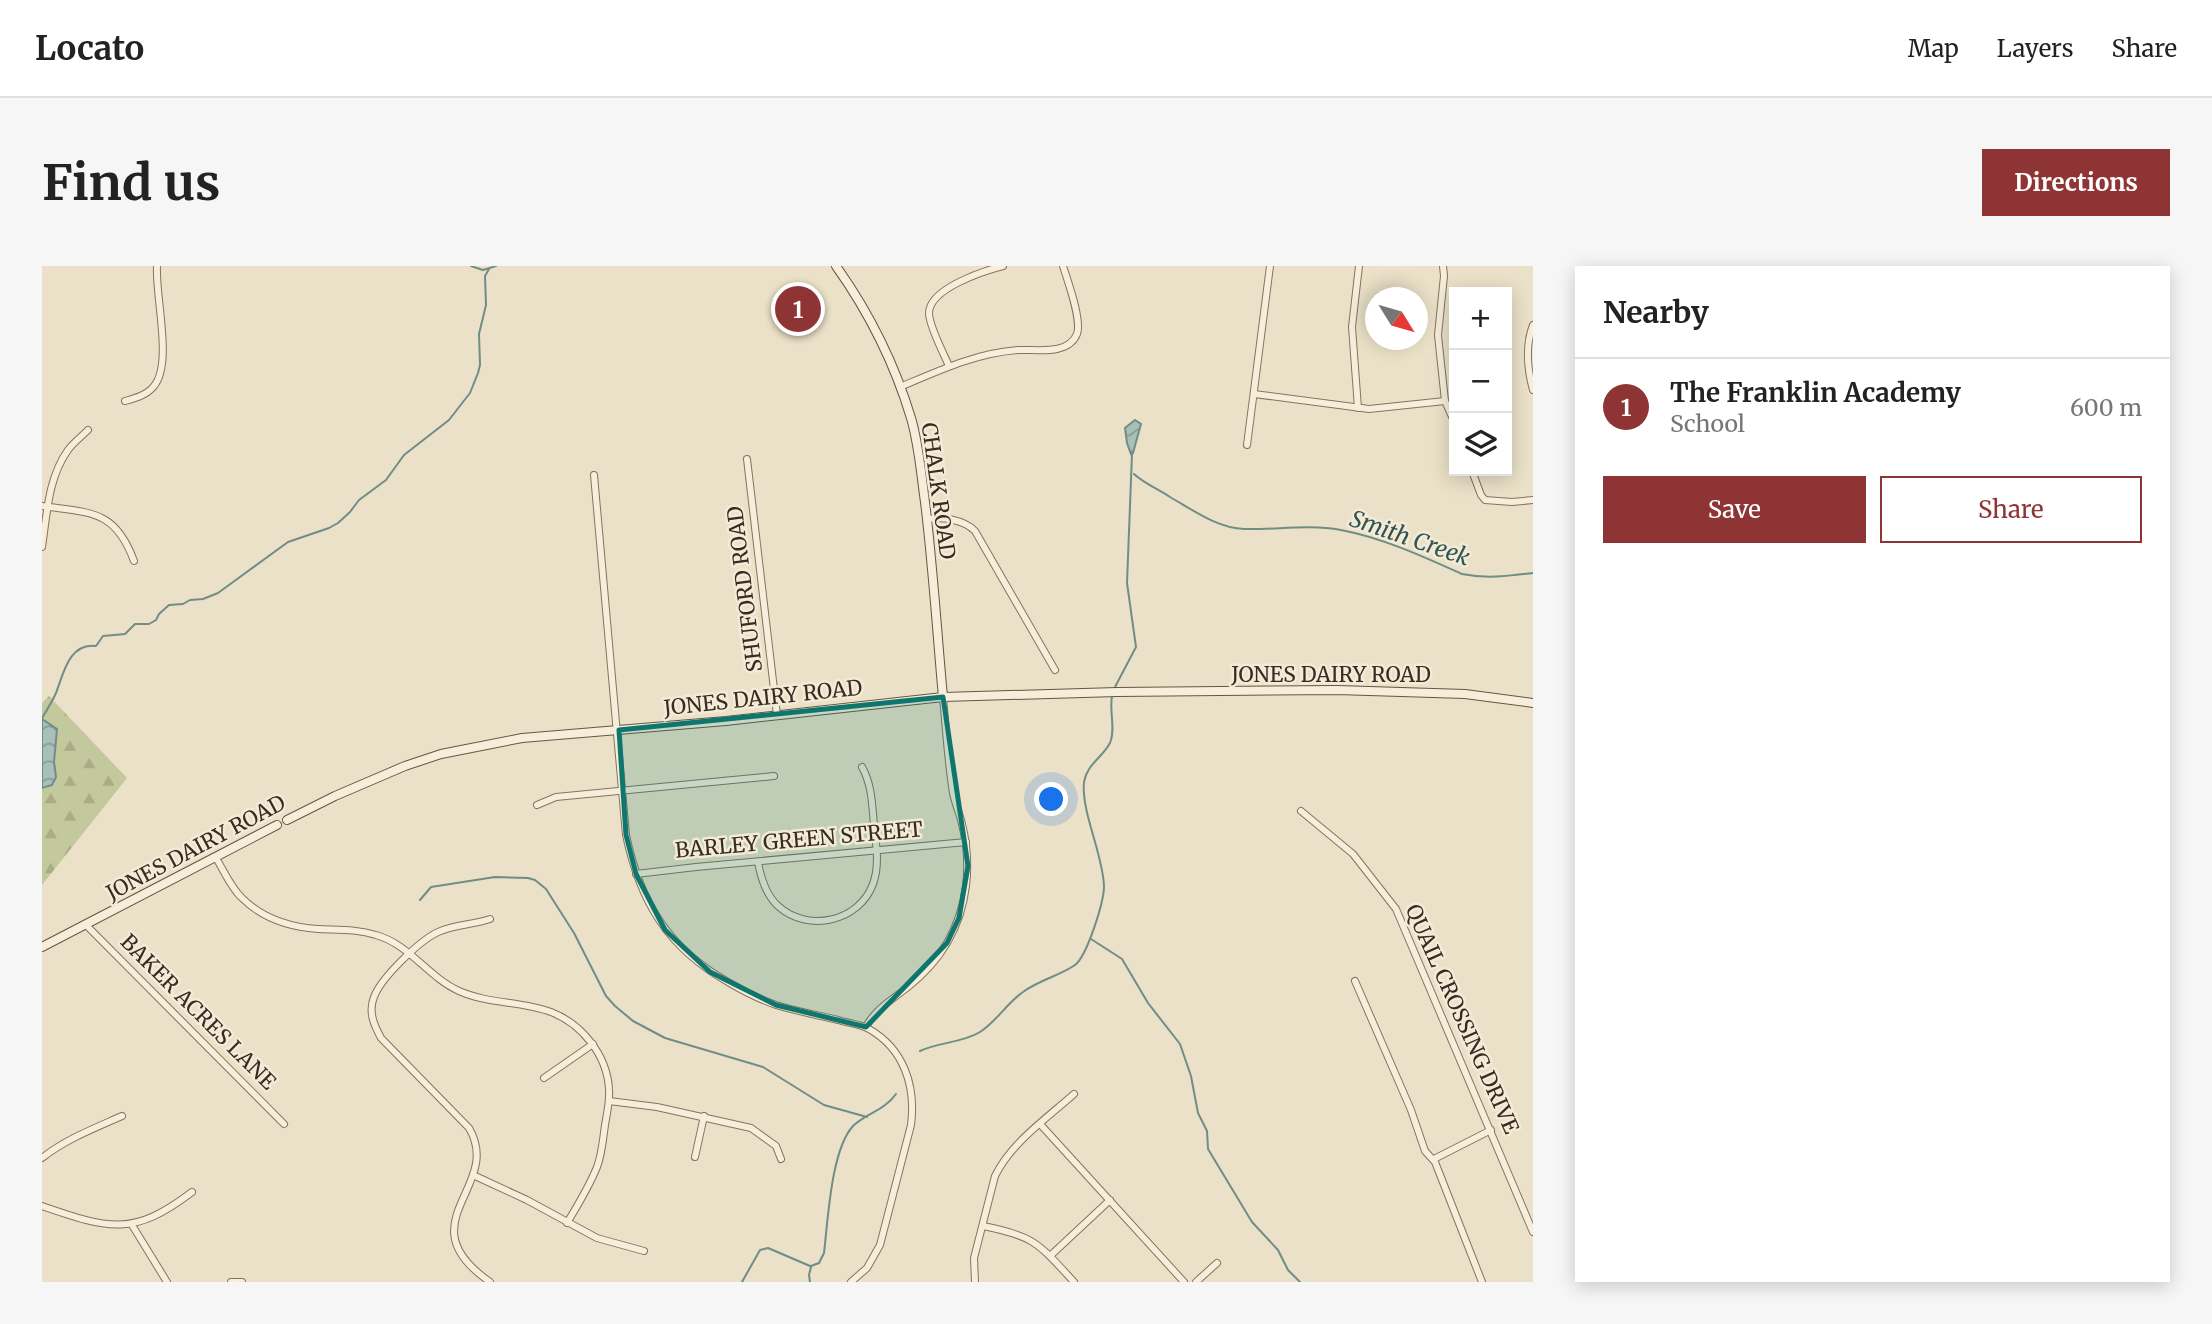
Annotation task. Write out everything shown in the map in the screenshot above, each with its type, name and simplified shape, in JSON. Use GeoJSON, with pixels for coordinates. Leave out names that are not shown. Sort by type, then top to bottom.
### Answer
{"type":"FeatureCollection","features":[{"type":"Feature","properties":{"kind":"street"},"geometry":{"type":"LineString","coordinates":[[125,401],[141,396],[154,387],[160,375],[163,354],[156,283],[157,266]]}},
{"type":"Feature","properties":{"kind":"street","name":"CHALK ROAD"},"geometry":{"type":"LineString","coordinates":[[836,266],[864,309],[900,387],[916,439],[927,519],[943,697]]}},
{"type":"Feature","properties":{"kind":"street"},"geometry":{"type":"LineString","coordinates":[[949,366],[929,317],[930,307],[934,300],[965,278],[1003,266]]}},
{"type":"Feature","properties":{"kind":"street"},"geometry":{"type":"LineString","coordinates":[[900,387],[949,366],[995,353],[1057,349],[1072,343],[1078,322],[1063,266]]}},
{"type":"Feature","properties":{"kind":"street"},"geometry":{"type":"LineString","coordinates":[[1247,445],[1270,266]]}},
{"type":"Feature","properties":{"kind":"street"},"geometry":{"type":"LineString","coordinates":[[1358,408],[1352,327],[1359,266]]}},
{"type":"Feature","properties":{"kind":"street"},"geometry":{"type":"LineString","coordinates":[[1443,266],[1438,335],[1445,401],[1450,413]]}},
{"type":"Feature","properties":{"kind":"street"},"geometry":{"type":"LineString","coordinates":[[1533,325],[1527,348],[1533,390]]}},
{"type":"Feature","properties":{"kind":"street"},"geometry":{"type":"LineString","coordinates":[[1254,394],[1369,409],[1445,401]]}},
{"type":"Feature","properties":{"kind":"street"},"geometry":{"type":"LineString","coordinates":[[42,547],[45,506],[59,466],[69,448],[88,430]]}},
{"type":"Feature","properties":{"kind":"street","name":"SHUFORD ROAD"},"geometry":{"type":"LineString","coordinates":[[747,458],[777,715]]}},
{"type":"Feature","properties":{"kind":"street"},"geometry":{"type":"LineString","coordinates":[[594,475],[626,835],[636,874],[648,904],[665,930],[690,957],[710,972],[759,999],[866,1027],[889,1045],[906,1070],[911,1085],[912,1112],[909,1134],[880,1245],[867,1268],[851,1282]]}},
{"type":"Feature","properties":{"kind":"street"},"geometry":{"type":"LineString","coordinates":[[1474,476],[1485,500],[1511,502],[1533,499]]}},
{"type":"Feature","properties":{"kind":"street"},"geometry":{"type":"LineString","coordinates":[[45,506],[97,515],[107,520],[127,542],[134,561]]}},
{"type":"Feature","properties":{"kind":"street"},"geometry":{"type":"LineString","coordinates":[[927,519],[957,521],[968,524],[975,531],[1055,670]]}},
{"type":"Feature","properties":{"kind":"street","name":"JONES DAIRY ROAD"},"geometry":{"type":"LineString","coordinates":[[42,947],[277,825],[385,774],[440,754],[522,738],[943,697],[1113,692],[1375,690],[1465,694],[1533,703]]}},
{"type":"Feature","properties":{"kind":"street"},"geometry":{"type":"LineString","coordinates":[[866,1027],[880,1008],[926,971],[947,943],[959,918],[966,888],[966,842],[953,796],[943,697]]}},
{"type":"Feature","properties":{"kind":"street"},"geometry":{"type":"LineString","coordinates":[[758,862],[769,895],[777,905],[796,917],[823,922],[849,912],[865,898],[876,874],[876,851],[869,779],[862,767]]}},
{"type":"Feature","properties":{"kind":"street"},"geometry":{"type":"LineString","coordinates":[[537,805],[556,797],[774,776]]}},
{"type":"Feature","properties":{"kind":"street","name":"QUAIL CROSSING DRIVE"},"geometry":{"type":"LineString","coordinates":[[1301,811],[1353,854],[1396,909],[1533,1232]]}},
{"type":"Feature","properties":{"kind":"street","name":"BARLEY GREEN STREET"},"geometry":{"type":"LineString","coordinates":[[636,874],[966,842]]}},
{"type":"Feature","properties":{"kind":"street"},"geometry":{"type":"LineString","coordinates":[[216,858],[240,897],[259,912],[280,923],[298,928],[356,930],[389,940],[428,971],[458,990],[483,999],[550,1012],[573,1024],[593,1044],[605,1069],[609,1088],[602,1152],[598,1166],[567,1223]]}},
{"type":"Feature","properties":{"kind":"street"},"geometry":{"type":"LineString","coordinates":[[490,1282],[473,1270],[461,1256],[454,1228],[457,1211],[478,1161],[475,1138],[469,1128],[381,1038],[372,1020],[373,998],[408,953],[422,941],[450,927],[491,919]]}},
{"type":"Feature","properties":{"kind":"street","name":"BAKER ACRES LANE"},"geometry":{"type":"LineString","coordinates":[[86,925],[285,1124]]}},
{"type":"Feature","properties":{"kind":"street"},"geometry":{"type":"LineString","coordinates":[[1354,981],[1411,1110],[1425,1151],[1434,1159],[1482,1282]]}},
{"type":"Feature","properties":{"kind":"street"},"geometry":{"type":"LineString","coordinates":[[544,1078],[593,1044]]}},
{"type":"Feature","properties":{"kind":"street"},"geometry":{"type":"LineString","coordinates":[[975,1282],[974,1258],[995,1176],[1009,1153],[1074,1094]]}},
{"type":"Feature","properties":{"kind":"street"},"geometry":{"type":"LineString","coordinates":[[609,1101],[657,1107],[751,1128],[776,1146],[781,1160]]}},
{"type":"Feature","properties":{"kind":"street"},"geometry":{"type":"LineString","coordinates":[[42,1158],[62,1144],[122,1115]]}},
{"type":"Feature","properties":{"kind":"street"},"geometry":{"type":"LineString","coordinates":[[695,1157],[704,1116]]}},
{"type":"Feature","properties":{"kind":"street"},"geometry":{"type":"LineString","coordinates":[[1040,1124],[1184,1282]]}},
{"type":"Feature","properties":{"kind":"street"},"geometry":{"type":"LineString","coordinates":[[1434,1159],[1490,1130]]}},
{"type":"Feature","properties":{"kind":"street"},"geometry":{"type":"LineString","coordinates":[[473,1175],[527,1200],[597,1238],[644,1251]]}},
{"type":"Feature","properties":{"kind":"street"},"geometry":{"type":"LineString","coordinates":[[42,1206],[93,1222],[132,1225],[172,1208],[192,1192]]}},
{"type":"Feature","properties":{"kind":"street"},"geometry":{"type":"LineString","coordinates":[[1050,1256],[1110,1200]]}},
{"type":"Feature","properties":{"kind":"street"},"geometry":{"type":"LineString","coordinates":[[132,1225],[167,1282]]}},
{"type":"Feature","properties":{"kind":"street"},"geometry":{"type":"LineString","coordinates":[[983,1226],[1023,1235],[1033,1241],[1074,1282]]}},
{"type":"Feature","properties":{"kind":"street"},"geometry":{"type":"LineString","coordinates":[[1196,1282],[1217,1263]]}},
{"type":"Feature","properties":{"kind":"street"},"geometry":{"type":"LineString","coordinates":[[231,1282],[242,1282]]}},
{"type":"Feature","properties":{"kind":"highlighted area"},"geometry":{"type":"Polygon","coordinates":[[[943,697],[968,866],[959,918],[947,943],[866,1027],[776,1005],[710,972],[665,930],[636,874],[626,835],[619,730],[943,697]]]}},
{"type":"Feature","properties":{"kind":"green space"},"geometry":{"type":"Polygon","coordinates":[[[49,696],[127,778],[42,885],[42,703],[49,696]]]}},
{"type":"Feature","properties":{"kind":"water"},"geometry":{"type":"Polygon","coordinates":[[[1135,420],[1141,424],[1131,454],[1125,428],[1135,420]]]}},
{"type":"Feature","properties":{"kind":"water"},"geometry":{"type":"Polygon","coordinates":[[[42,719],[57,729],[54,762],[56,777],[52,785],[42,788],[42,719]]]}},
{"type":"Feature","properties":{"kind":"waterway"},"geometry":{"type":"LineString","coordinates":[[471,266],[483,270],[496,266]]}},
{"type":"Feature","properties":{"kind":"waterway"},"geometry":{"type":"LineString","coordinates":[[42,718],[68,661],[79,649],[96,646],[103,636],[125,634],[135,624],[149,624],[169,605],[183,604],[218,593],[288,542],[338,523],[359,500],[386,480],[404,455],[449,420],[470,393],[478,373],[479,334],[486,305],[485,276],[489,269]]}},
{"type":"Feature","properties":{"kind":"waterway"},"geometry":{"type":"LineString","coordinates":[[1115,687],[1136,647],[1127,583],[1132,454]]}},
{"type":"Feature","properties":{"kind":"waterway","name":"Smith Creek"},"geometry":{"type":"LineString","coordinates":[[1134,474],[1206,517],[1234,528],[1316,527],[1341,530],[1387,543],[1462,574],[1489,577],[1533,573]]}},
{"type":"Feature","properties":{"kind":"waterway"},"geometry":{"type":"LineString","coordinates":[[920,1051],[980,1032],[1017,996],[1075,965],[1085,951],[1098,916],[1104,886],[1086,806],[1084,782],[1088,770],[1110,743],[1112,696]]}},
{"type":"Feature","properties":{"kind":"waterway"},"geometry":{"type":"LineString","coordinates":[[420,900],[431,887],[495,877],[535,880],[546,889],[574,933],[606,996],[633,1021],[665,1038],[763,1067],[824,1105],[867,1117]]}},
{"type":"Feature","properties":{"kind":"waterway"},"geometry":{"type":"LineString","coordinates":[[1091,939],[1122,959],[1148,1003],[1180,1044],[1191,1076],[1198,1113],[1207,1131],[1208,1149],[1252,1222],[1278,1250],[1288,1270],[1300,1282]]}},
{"type":"Feature","properties":{"kind":"waterway"},"geometry":{"type":"LineString","coordinates":[[811,1266],[819,1263],[824,1253],[835,1168],[846,1137],[853,1126],[896,1094]]}},
{"type":"Feature","properties":{"kind":"waterway"},"geometry":{"type":"LineString","coordinates":[[742,1282],[760,1250],[768,1248],[810,1266]]}},
{"type":"Feature","properties":{"kind":"waterway"},"geometry":{"type":"LineString","coordinates":[[810,1282],[811,1267]]}},
{"type":"Feature","properties":{"kind":"place","name":"The Franklin Academy"},"geometry":{"type":"Point","coordinates":[798,309]}}]}
